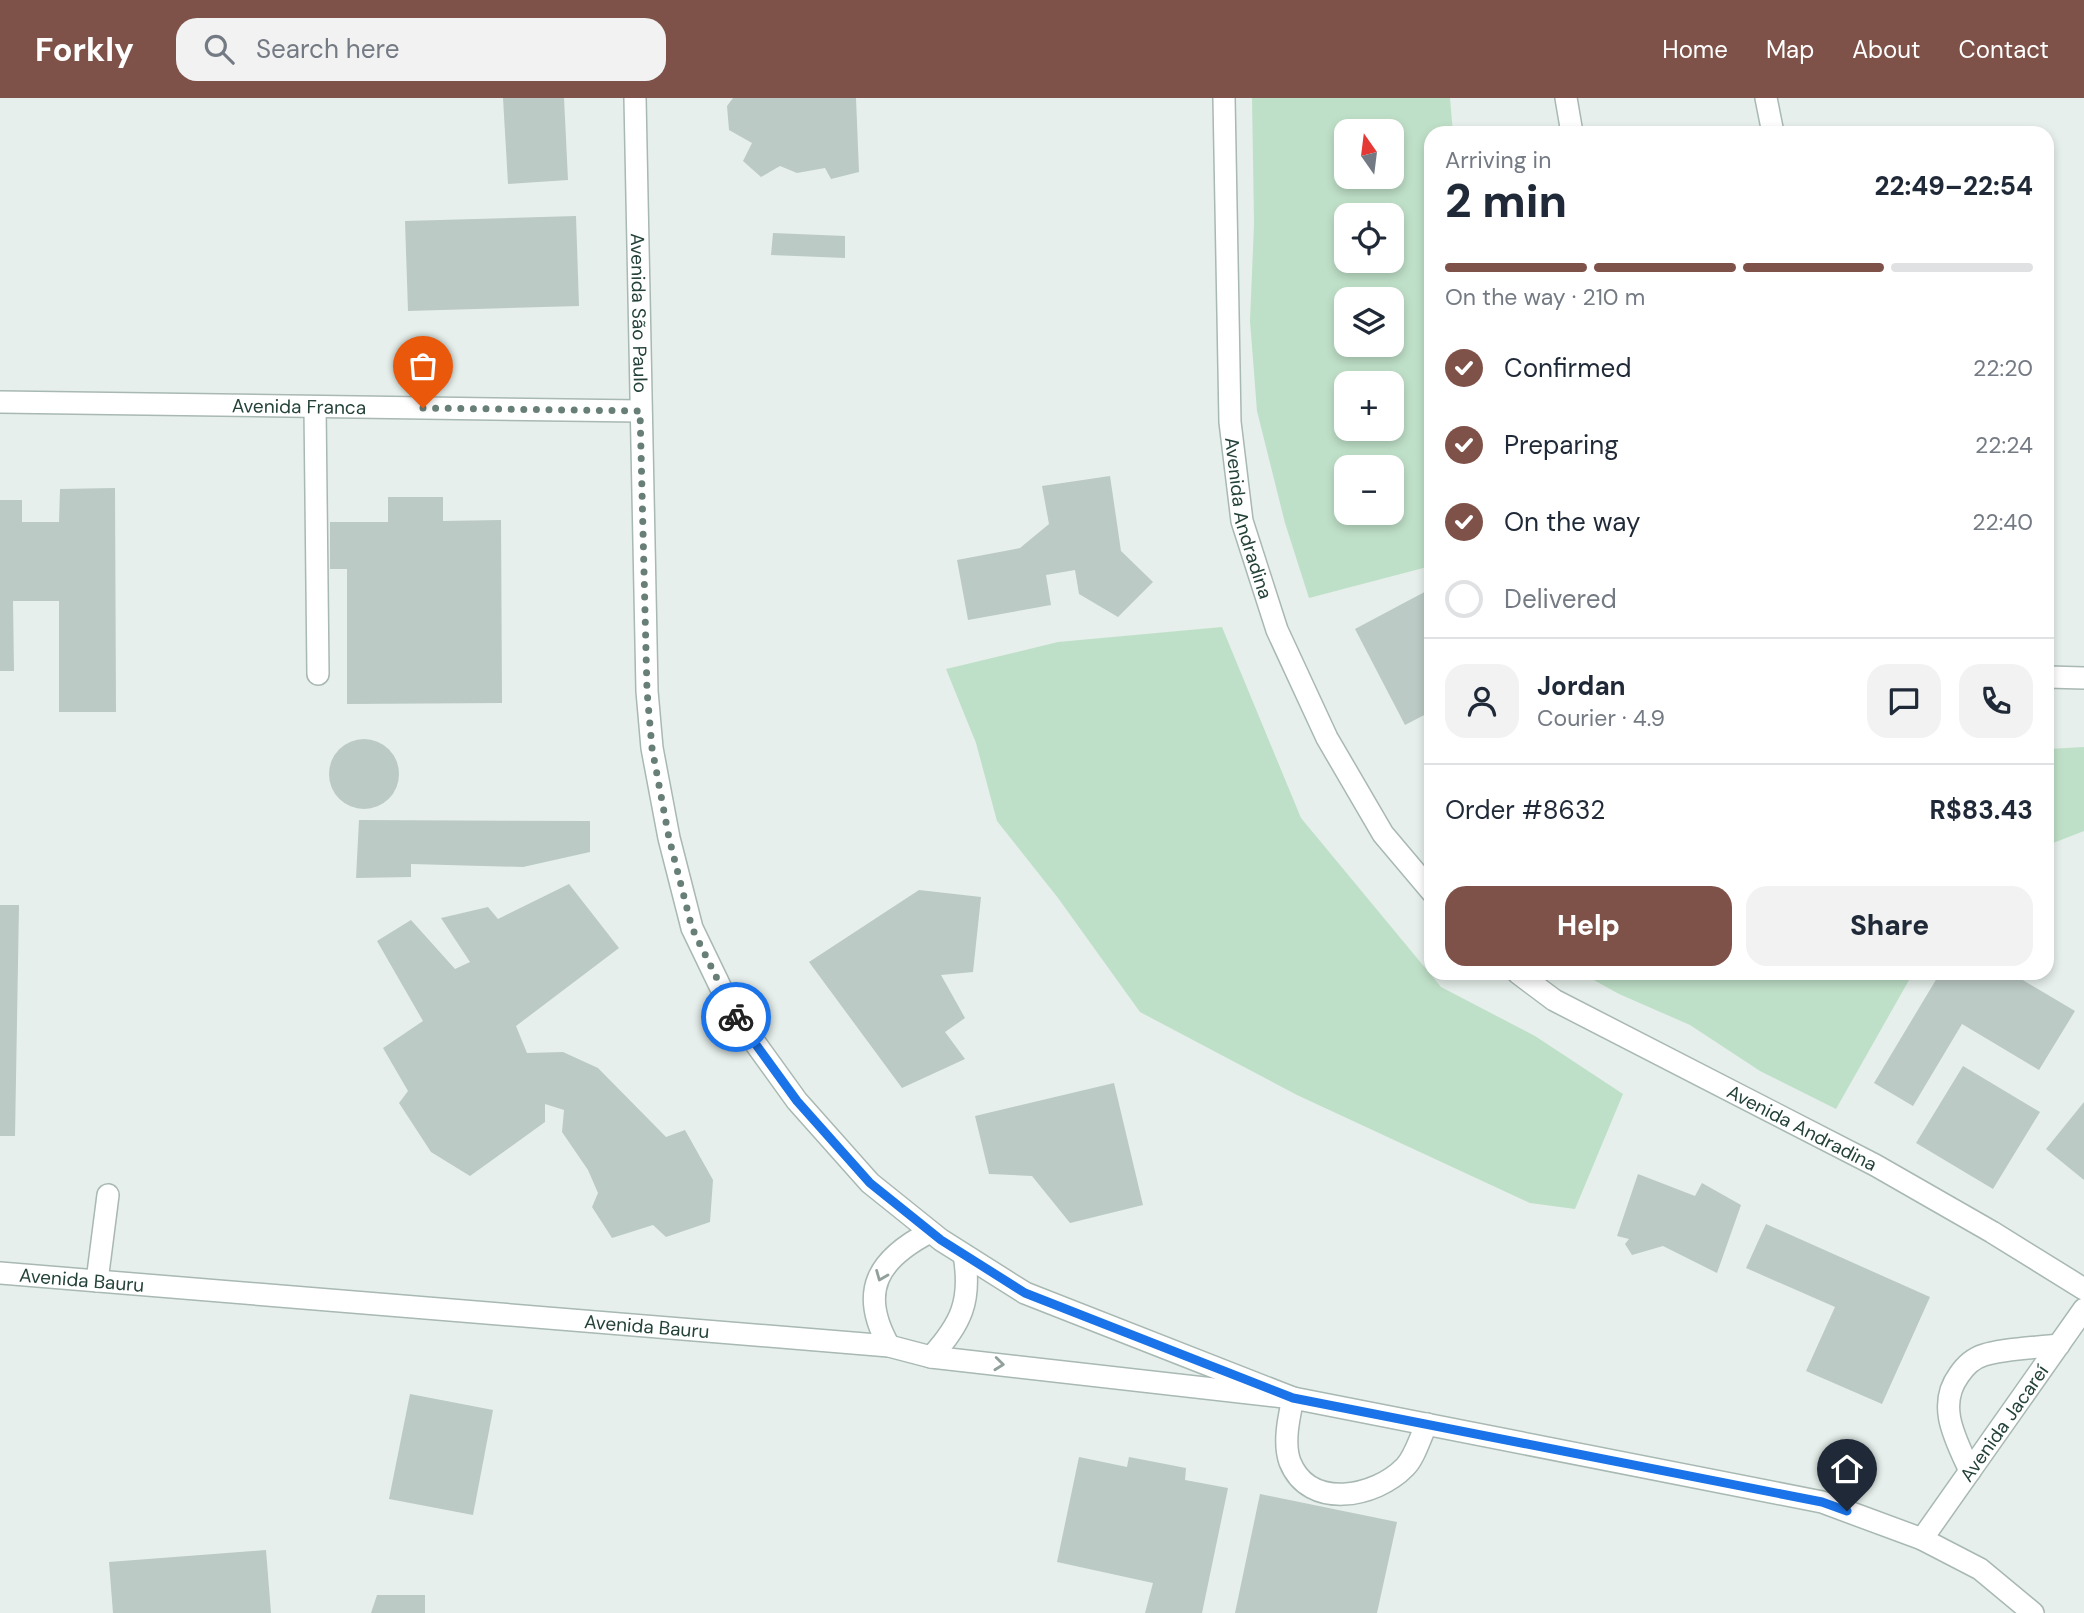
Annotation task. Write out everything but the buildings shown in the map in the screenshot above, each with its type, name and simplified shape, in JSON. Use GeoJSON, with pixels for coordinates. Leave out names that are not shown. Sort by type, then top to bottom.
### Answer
{"type":"FeatureCollection","features":[{"type":"Feature","properties":{"kind":"street","name":"Avenida São Paulo"},"geometry":{"type":"LineString","coordinates":[[635,98],[647,691],[652,748],[669,838],[692,928],[732,1011],[797,1101],[870,1183],[930,1232],[1025,1293],[1293,1398],[1822,1502],[1922,1539],[1980,1569],[2033,1613]]}},
{"type":"Feature","properties":{"kind":"street","name":"Avenida Andradina"},"geometry":{"type":"LineString","coordinates":[[1224,98],[1230,422],[1242,521],[1277,630],[1327,738],[1383,834],[1424,883]]}},
{"type":"Feature","properties":{"kind":"street"},"geometry":{"type":"LineString","coordinates":[[1566,98],[1571,126]]}},
{"type":"Feature","properties":{"kind":"street"},"geometry":{"type":"LineString","coordinates":[[1766,98],[1772,126]]}},
{"type":"Feature","properties":{"kind":"street","name":"Avenida Franca"},"geometry":{"type":"LineString","coordinates":[[0,402],[640,411]]}},
{"type":"Feature","properties":{"kind":"street"},"geometry":{"type":"LineString","coordinates":[[314,407],[318,674]]}},
{"type":"Feature","properties":{"kind":"street"},"geometry":{"type":"LineString","coordinates":[[2054,677],[2084,678]]}},
{"type":"Feature","properties":{"kind":"street","name":"Avenida Andradina"},"geometry":{"type":"LineString","coordinates":[[1527,980],[1554,1000],[1875,1165],[2084,1289]]}},
{"type":"Feature","properties":{"kind":"street"},"geometry":{"type":"LineString","coordinates":[[97,1281],[107,1195]]}},
{"type":"Feature","properties":{"kind":"street"},"geometry":{"type":"LineString","coordinates":[[889,1346],[878,1328],[874,1306],[877,1282],[886,1264],[905,1245],[930,1232]]}},
{"type":"Feature","properties":{"kind":"street"},"geometry":{"type":"LineString","coordinates":[[931,1357],[956,1326],[966,1301],[967,1271],[964,1255]]}},
{"type":"Feature","properties":{"kind":"street","name":"Avenida Bauru"},"geometry":{"type":"LineString","coordinates":[[0,1273],[889,1346],[931,1357],[1293,1398]]}},
{"type":"Feature","properties":{"kind":"street","name":"Avenida Jacareí"},"geometry":{"type":"LineString","coordinates":[[1922,1539],[2084,1309]]}},
{"type":"Feature","properties":{"kind":"street"},"geometry":{"type":"LineString","coordinates":[[1970,1471],[1949,1418],[1947,1400],[1955,1380],[1965,1366],[1982,1355],[2059,1345]]}},
{"type":"Feature","properties":{"kind":"street"},"geometry":{"type":"LineString","coordinates":[[1293,1398],[1288,1426],[1289,1459],[1299,1480],[1322,1494],[1356,1493],[1385,1483],[1406,1466],[1427,1424]]}},
{"type":"Feature","properties":{"kind":"green space"},"geometry":{"type":"Polygon","coordinates":[[[1252,98],[1450,98],[1452,126],[1424,126],[1424,568],[1309,598],[1285,523],[1257,411],[1250,321],[1254,224],[1252,98]]]}},
{"type":"Feature","properties":{"kind":"green space"},"geometry":{"type":"Polygon","coordinates":[[[1222,627],[1301,818],[1424,966],[1424,980],[1435,980],[1441,987],[1535,1036],[1623,1094],[1575,1209],[1530,1203],[1297,1095],[1140,1012],[1058,898],[997,821],[976,743],[946,669],[1058,642],[1222,627]]]}},
{"type":"Feature","properties":{"kind":"green space"},"geometry":{"type":"Polygon","coordinates":[[[2084,747],[2084,831],[2054,843],[2054,749],[2084,747]]]}},
{"type":"Feature","properties":{"kind":"green space"},"geometry":{"type":"Polygon","coordinates":[[[1594,980],[1909,980],[1836,1109],[1760,1071],[1690,1025],[1594,980]]]}},
{"type":"Feature","properties":{"kind":"way so far"},"geometry":{"type":"LineString","coordinates":[[423,408],[640,411],[647,691],[652,748],[669,838],[692,928],[736,1017]]}},
{"type":"Feature","properties":{"kind":"route"},"geometry":{"type":"LineString","coordinates":[[736,1017],[797,1101],[870,1183],[941,1240],[1025,1293],[1293,1398],[1822,1502],[1847,1511]]}}]}
